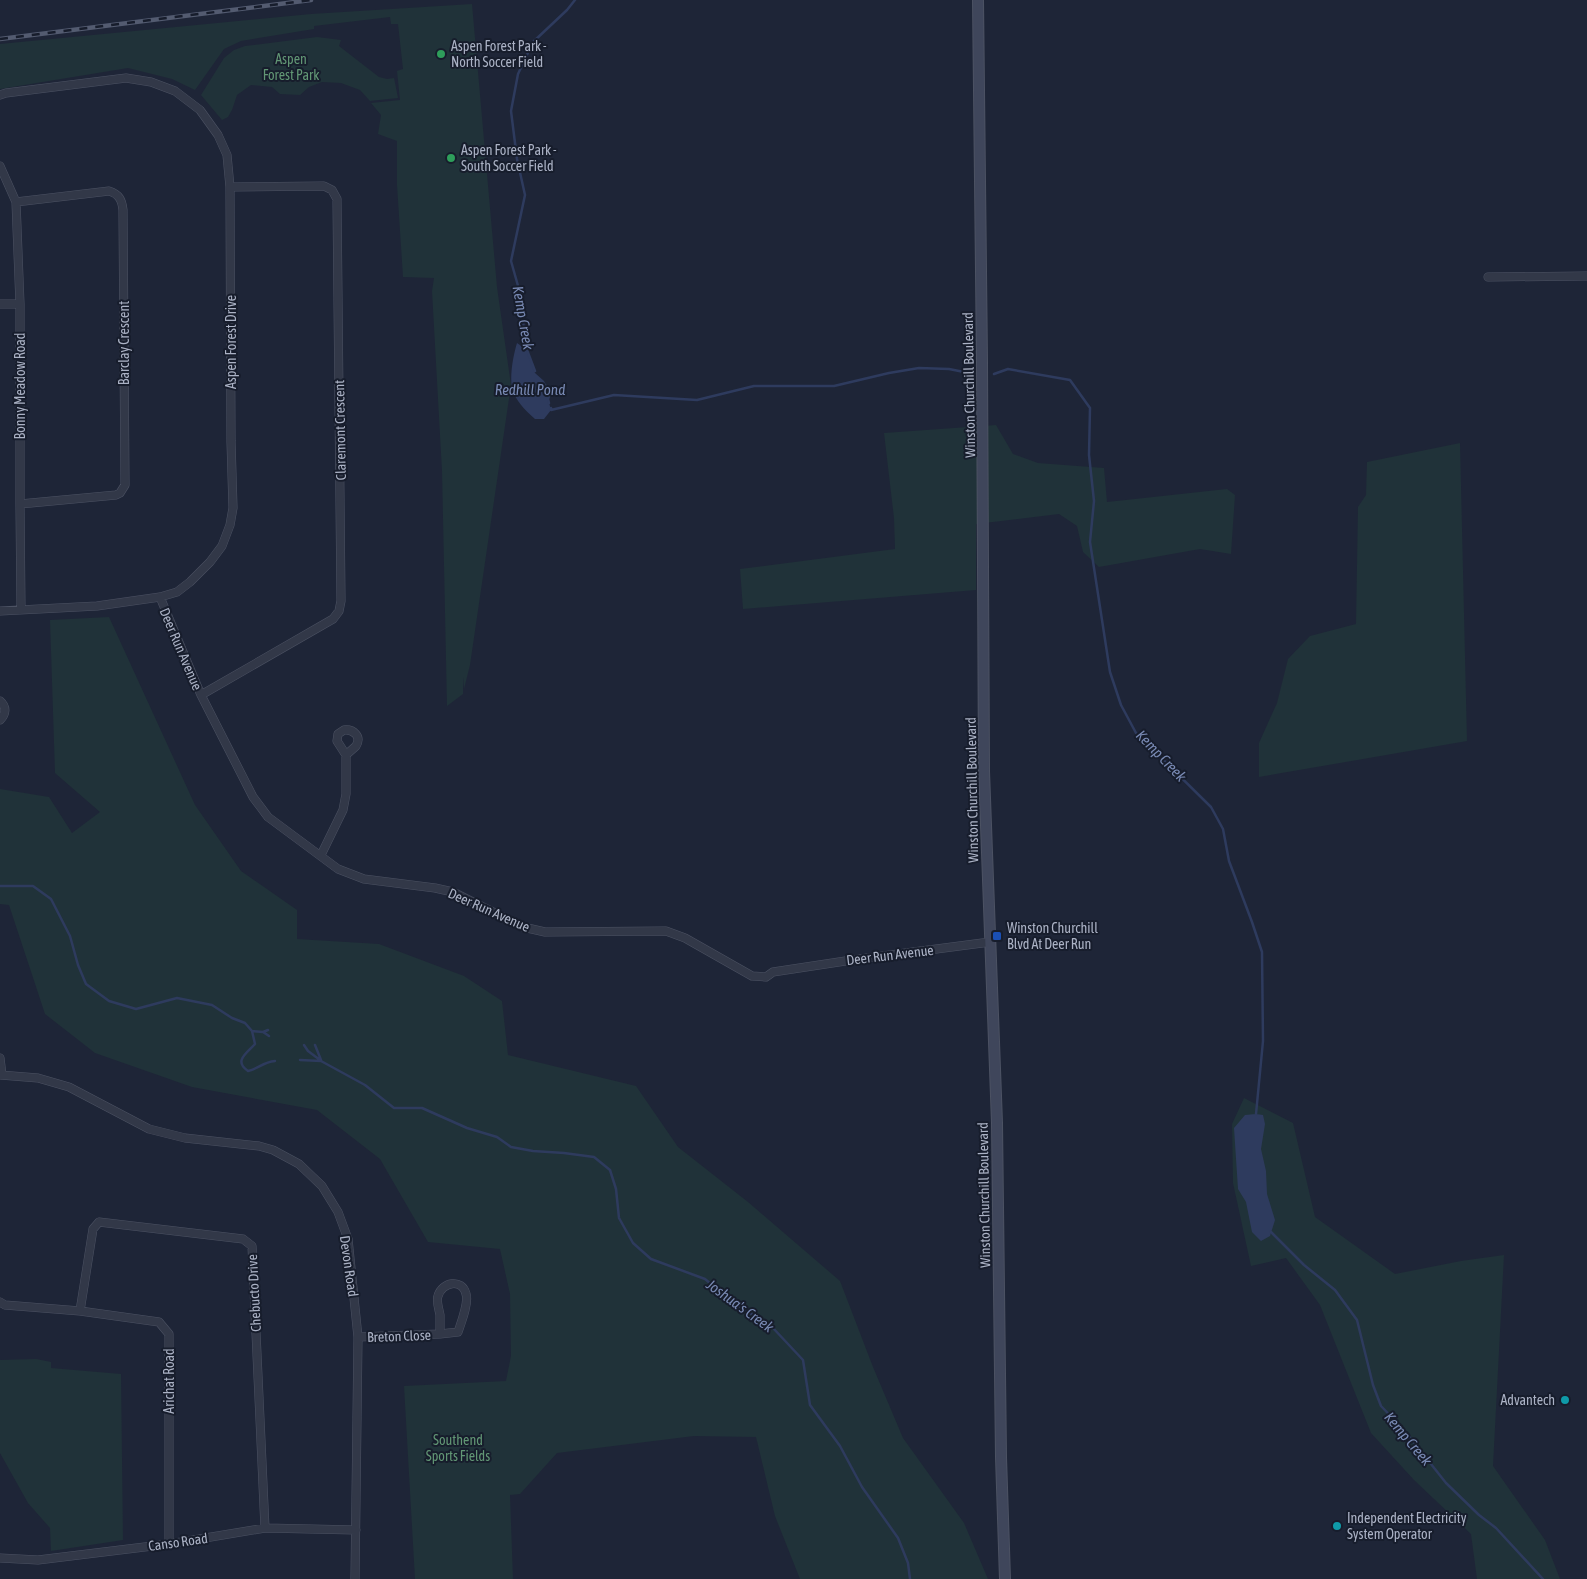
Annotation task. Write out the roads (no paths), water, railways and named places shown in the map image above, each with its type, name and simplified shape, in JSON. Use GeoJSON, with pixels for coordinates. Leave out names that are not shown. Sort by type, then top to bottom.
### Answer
{"type":"FeatureCollection","features":[{"type":"Feature","properties":{"kind":"main road","name":"Winston Churchill Boulevard"},"geometry":{"type":"LineString","coordinates":[[978,0],[983,392],[984,771],[996,1123],[1001,1457],[1005,1579]]}},
{"type":"Feature","properties":{"kind":"street","name":"Aspen Forest Drive"},"geometry":{"type":"LineString","coordinates":[[0,95],[126,78],[151,82],[175,91],[200,110],[218,135],[227,155],[230,187],[233,508],[230,525],[222,546],[210,562],[190,582],[176,592],[160,598],[97,606],[0,611]]}},
{"type":"Feature","properties":{"kind":"street","name":"Bonny Meadow Road"},"geometry":{"type":"LineString","coordinates":[[0,166],[16,202],[20,304],[21,610]]}},
{"type":"Feature","properties":{"kind":"street","name":"Claremont Crescent"},"geometry":{"type":"LineString","coordinates":[[201,695],[333,619],[339,611],[342,601],[337,199],[332,190],[324,186],[230,187]]}},
{"type":"Feature","properties":{"kind":"street","name":"Barclay Crescent"},"geometry":{"type":"LineString","coordinates":[[16,202],[109,191],[115,192],[123,202],[125,486],[116,495],[20,504]]}},
{"type":"Feature","properties":{"kind":"street"},"geometry":{"type":"LineString","coordinates":[[1488,277],[1587,276]]}},
{"type":"Feature","properties":{"kind":"street"},"geometry":{"type":"LineString","coordinates":[[0,304],[20,304]]}},
{"type":"Feature","properties":{"kind":"street","name":"Deer Run Avenue"},"geometry":{"type":"LineString","coordinates":[[160,598],[201,695],[253,797],[268,817],[338,869],[351,875],[364,879],[453,892],[523,927],[545,932],[666,931],[685,938],[752,976],[766,977],[773,972],[790,969],[990,942]]}},
{"type":"Feature","properties":{"kind":"street"},"geometry":{"type":"LineString","coordinates":[[0,701],[5,710],[0,720]]}},
{"type":"Feature","properties":{"kind":"street"},"geometry":{"type":"LineString","coordinates":[[321,855],[343,810],[346,794],[346,755]]}},
{"type":"Feature","properties":{"kind":"street"},"geometry":{"type":"LineString","coordinates":[[0,1058],[1,1075]]}},
{"type":"Feature","properties":{"kind":"street","name":"Devon Road"},"geometry":{"type":"LineString","coordinates":[[1,1075],[38,1078],[69,1087],[150,1129],[185,1138],[259,1146],[273,1150],[299,1164],[322,1186],[338,1212],[348,1238],[358,1337],[356,1579]]}},
{"type":"Feature","properties":{"kind":"street","name":"Chebucto Drive"},"geometry":{"type":"LineString","coordinates":[[80,1311],[93,1229],[99,1222],[243,1239],[252,1246],[265,1528]]}},
{"type":"Feature","properties":{"kind":"street","name":"Breton Close"},"geometry":{"type":"LineString","coordinates":[[358,1337],[440,1334],[458,1332],[467,1295],[459,1285],[453,1283],[447,1284],[442,1288],[437,1297],[440,1314],[440,1334]]}},
{"type":"Feature","properties":{"kind":"street","name":"Arichat Road"},"geometry":{"type":"LineString","coordinates":[[0,1302],[5,1305],[80,1311],[159,1322],[169,1334],[169,1544]]}},
{"type":"Feature","properties":{"kind":"street","name":"Canso Road"},"geometry":{"type":"LineString","coordinates":[[0,1558],[38,1560],[169,1544],[265,1528],[356,1530]]}},
{"type":"Feature","properties":{"kind":"water","name":"Redhill Pond"},"geometry":{"type":"Polygon","coordinates":[[[517,343],[527,350],[535,373],[544,381],[550,393],[548,399],[551,410],[544,419],[535,419],[523,408],[512,389],[511,376],[517,343]]]}},
{"type":"Feature","properties":{"kind":"water"},"geometry":{"type":"Polygon","coordinates":[[[1245,1115],[1263,1115],[1265,1124],[1261,1149],[1266,1171],[1267,1194],[1275,1220],[1270,1236],[1261,1241],[1252,1232],[1246,1202],[1238,1189],[1234,1128],[1245,1115]]]}},
{"type":"Feature","properties":{"kind":"waterway","name":"Kemp Creek"},"geometry":{"type":"LineString","coordinates":[[535,371],[527,350],[522,300],[511,261],[525,195],[517,159],[511,111],[518,74],[533,42],[575,0]]}},
{"type":"Feature","properties":{"kind":"waterway","name":"Kemp Creek"},"geometry":{"type":"LineString","coordinates":[[551,408],[551,410],[614,395],[697,400],[754,386],[834,386],[919,368],[949,369],[969,373]]}},
{"type":"Feature","properties":{"kind":"waterway","name":"Kemp Creek"},"geometry":{"type":"LineString","coordinates":[[994,374],[1008,369],[1070,380],[1090,408],[1089,455],[1094,501],[1090,542],[1110,672],[1121,705],[1136,733],[1211,807],[1223,829],[1229,861],[1262,952],[1263,1041],[1256,1114]]}},
{"type":"Feature","properties":{"kind":"waterway","name":"Kemp Creek"},"geometry":{"type":"LineString","coordinates":[[545,385],[550,393],[549,403]]}},
{"type":"Feature","properties":{"kind":"waterway","name":"Joshua's Creek"},"geometry":{"type":"LineString","coordinates":[[0,886],[33,886],[51,899],[70,936],[78,965],[86,984],[109,1001],[136,1009],[177,998],[212,1005],[232,1018],[245,1023],[252,1031],[255,1044],[242,1060],[242,1064],[248,1071],[275,1061]]}},
{"type":"Feature","properties":{"kind":"waterway"},"geometry":{"type":"LineString","coordinates":[[252,1031],[263,1032],[268,1030]]}},
{"type":"Feature","properties":{"kind":"waterway"},"geometry":{"type":"LineString","coordinates":[[263,1032],[269,1036]]}},
{"type":"Feature","properties":{"kind":"waterway"},"geometry":{"type":"LineString","coordinates":[[304,1045],[308,1051],[320,1060]]}},
{"type":"Feature","properties":{"kind":"waterway"},"geometry":{"type":"LineString","coordinates":[[315,1045],[321,1060]]}},
{"type":"Feature","properties":{"kind":"waterway","name":"Joshua's Creek"},"geometry":{"type":"LineString","coordinates":[[300,1060],[321,1061],[365,1085],[394,1108],[422,1108],[467,1128],[497,1137],[511,1147],[594,1157],[610,1170],[616,1189],[619,1218],[633,1243],[651,1259],[705,1279],[730,1300],[773,1328],[803,1360],[810,1405],[840,1446],[862,1487],[898,1538],[908,1563],[910,1579]]}},
{"type":"Feature","properties":{"kind":"waterway","name":"Kemp Creek"},"geometry":{"type":"LineString","coordinates":[[1271,1232],[1304,1265],[1335,1290],[1357,1320],[1373,1385],[1381,1406],[1404,1430],[1446,1483],[1479,1515],[1496,1528],[1543,1579]]}},
{"type":"Feature","properties":{"kind":"railway"},"geometry":{"type":"LineString","coordinates":[[0,39],[311,0]]}},
{"type":"Feature","properties":{"kind":"place","name":"Aspen Forest Park - North Soccer Field"},"geometry":{"type":"Point","coordinates":[441,54]}},
{"type":"Feature","properties":{"kind":"place","name":"Aspen Forest Park - South Soccer Field"},"geometry":{"type":"Point","coordinates":[451,158]}},
{"type":"Feature","properties":{"kind":"place","name":"Winston Churchill Blvd At Deer Run"},"geometry":{"type":"Point","coordinates":[997,936]}},
{"type":"Feature","properties":{"kind":"place","name":"Advantech"},"geometry":{"type":"Point","coordinates":[1565,1400]}},
{"type":"Feature","properties":{"kind":"place","name":"Independent Electricity System Operator"},"geometry":{"type":"Point","coordinates":[1337,1526]}},
{"type":"Feature","properties":{"kind":"park label","name":"Aspen Forest Park"},"geometry":{"type":"Point","coordinates":[291,68]}},
{"type":"Feature","properties":{"kind":"park label","name":"Southend Sports Fields"},"geometry":{"type":"Point","coordinates":[458,1448]}}]}
